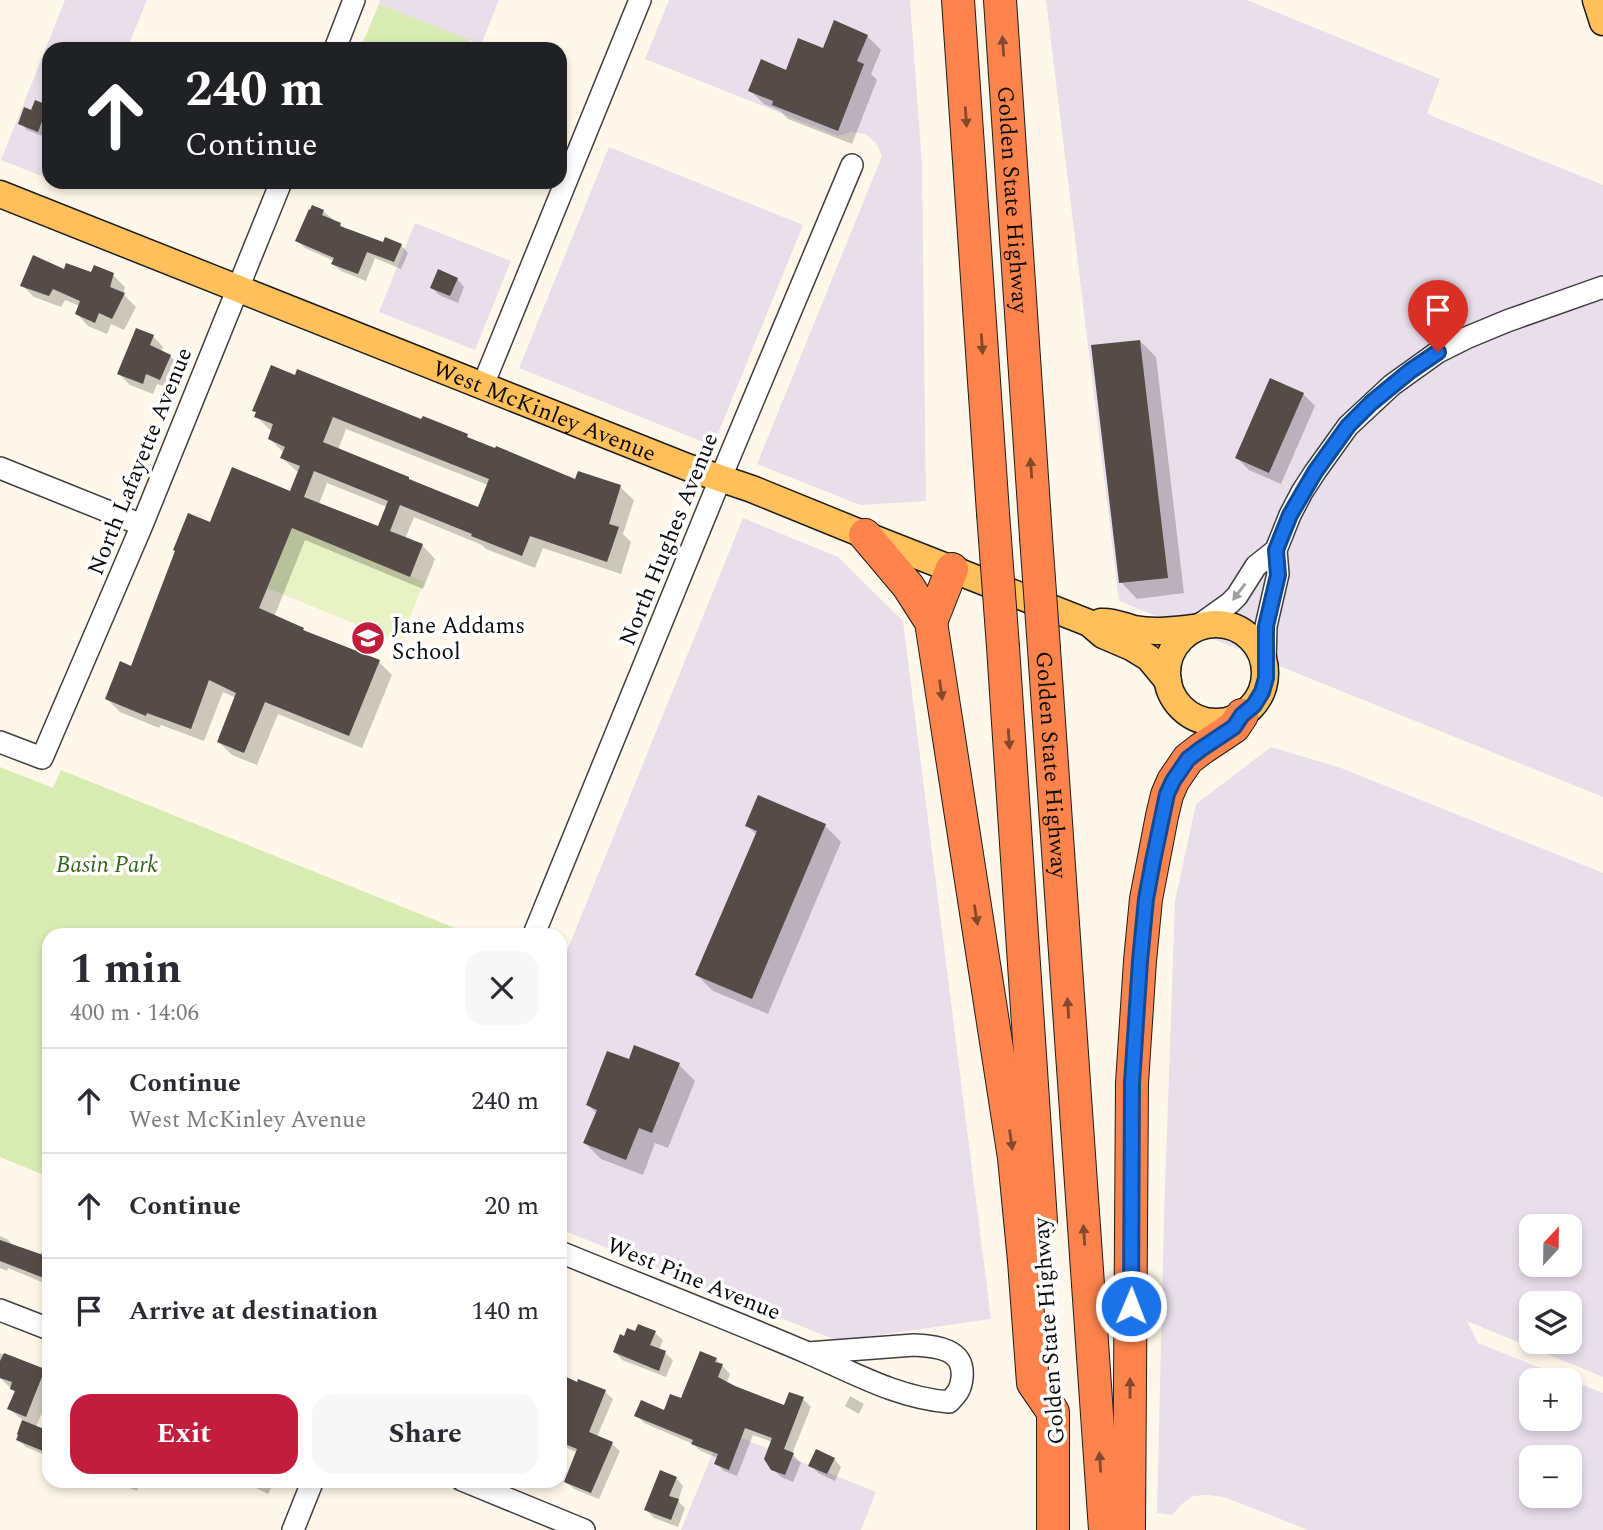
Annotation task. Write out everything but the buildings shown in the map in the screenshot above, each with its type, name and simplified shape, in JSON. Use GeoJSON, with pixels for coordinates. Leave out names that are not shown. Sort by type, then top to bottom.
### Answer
{"type":"FeatureCollection","features":[{"type":"Feature","properties":{"kind":"highway","name":"Golden State Highway"},"geometry":{"type":"LineString","coordinates":[[958,0],[1061,1530]]}},
{"type":"Feature","properties":{"kind":"highway","name":"Golden State Highway"},"geometry":{"type":"LineString","coordinates":[[1000,0],[1105,1530]]}},
{"type":"Feature","properties":{"kind":"highway"},"geometry":{"type":"LineString","coordinates":[[864,535],[908,586],[931,622],[1014,1158],[1033,1383],[1053,1412],[1053,1530]]}},
{"type":"Feature","properties":{"kind":"highway"},"geometry":{"type":"LineString","coordinates":[[931,622],[952,569]]}},
{"type":"Feature","properties":{"kind":"highway"},"geometry":{"type":"LineString","coordinates":[[1129,1530],[1132,1083],[1146,899],[1167,794],[1173,781],[1188,759],[1234,727],[1242,715]]}},
{"type":"Feature","properties":{"kind":"main road"},"geometry":{"type":"LineString","coordinates":[[1596,0],[1603,22]]}},
{"type":"Feature","properties":{"kind":"main road","name":"West McKinley Avenue"},"geometry":{"type":"LineString","coordinates":[[0,194],[687,467],[721,477],[1089,623],[1103,635],[1149,658],[1168,681],[1173,696],[1183,709],[1196,718],[1212,722],[1228,721],[1242,715]]}},
{"type":"Feature","properties":{"kind":"main road","name":"West McKinley Avenue"},"geometry":{"type":"LineString","coordinates":[[1089,623],[1108,621],[1164,632],[1224,624],[1251,637],[1260,649],[1265,663]]}},
{"type":"Feature","properties":{"kind":"main road"},"geometry":{"type":"LineString","coordinates":[[1168,681],[1172,650],[1195,628]]}},
{"type":"Feature","properties":{"kind":"main road"},"geometry":{"type":"LineString","coordinates":[[1242,715],[1254,705],[1262,692],[1266,678],[1265,663]]}},
{"type":"Feature","properties":{"kind":"street"},"geometry":{"type":"LineString","coordinates":[[338,42],[354,0]]}},
{"type":"Feature","properties":{"kind":"street"},"geometry":{"type":"LineString","coordinates":[[567,179],[640,0]]}},
{"type":"Feature","properties":{"kind":"street","name":"North Hughes Avenue"},"geometry":{"type":"LineString","coordinates":[[536,928],[852,165]]}},
{"type":"Feature","properties":{"kind":"street","name":"North Lafayette Avenue"},"geometry":{"type":"LineString","coordinates":[[0,742],[42,758],[142,524],[278,189]]}},
{"type":"Feature","properties":{"kind":"street"},"geometry":{"type":"LineString","coordinates":[[483,385],[563,189]]}},
{"type":"Feature","properties":{"kind":"street"},"geometry":{"type":"LineString","coordinates":[[1265,663],[1266,626],[1278,575],[1276,550],[1302,492],[1348,426],[1392,385],[1438,352],[1466,338],[1603,287]]}},
{"type":"Feature","properties":{"kind":"street"},"geometry":{"type":"LineString","coordinates":[[0,468],[142,524]]}},
{"type":"Feature","properties":{"kind":"street"},"geometry":{"type":"LineString","coordinates":[[1195,628],[1230,603],[1256,566],[1276,550]]}},
{"type":"Feature","properties":{"kind":"street","name":"West Pine Avenue"},"geometry":{"type":"LineString","coordinates":[[567,1255],[904,1394],[949,1402],[961,1387],[963,1367],[958,1358],[947,1350],[928,1345],[808,1353]]}},
{"type":"Feature","properties":{"kind":"street"},"geometry":{"type":"LineString","coordinates":[[0,1310],[42,1326]]}},
{"type":"Feature","properties":{"kind":"street"},"geometry":{"type":"LineString","coordinates":[[293,1530],[310,1488]]}},
{"type":"Feature","properties":{"kind":"street"},"geometry":{"type":"LineString","coordinates":[[482,1488],[584,1530]]}},
{"type":"Feature","properties":{"kind":"shaded area"},"geometry":{"type":"Polygon","coordinates":[[[65,0],[147,0],[130,42],[48,42],[65,0]]]}},
{"type":"Feature","properties":{"kind":"shaded area"},"geometry":{"type":"Polygon","coordinates":[[[380,0],[499,0],[482,42],[474,42],[379,4],[380,0]]]}},
{"type":"Feature","properties":{"kind":"shaded area"},"geometry":{"type":"Polygon","coordinates":[[[669,0],[910,0],[922,164],[926,501],[860,505],[757,464],[882,156],[876,143],[865,134],[851,132],[838,136],[645,59],[669,0]]]}},
{"type":"Feature","properties":{"kind":"shaded area"},"geometry":{"type":"Polygon","coordinates":[[[1046,0],[1247,0],[1440,79],[1427,114],[1603,185],[1603,797],[1119,601],[1046,0]]]}},
{"type":"Feature","properties":{"kind":"shaded area"},"geometry":{"type":"Polygon","coordinates":[[[42,58],[42,176],[1,160],[42,58]]]}},
{"type":"Feature","properties":{"kind":"shaded area"},"geometry":{"type":"Polygon","coordinates":[[[609,147],[803,225],[713,446],[519,368],[609,147]]]}},
{"type":"Feature","properties":{"kind":"shaded area"},"geometry":{"type":"Polygon","coordinates":[[[415,223],[511,261],[475,350],[379,312],[415,223]]]}},
{"type":"Feature","properties":{"kind":"shaded area"},"geometry":{"type":"Polygon","coordinates":[[[743,518],[838,557],[903,621],[991,1319],[838,1341],[567,1232],[567,951],[743,518]]]}},
{"type":"Feature","properties":{"kind":"shaded area"},"geometry":{"type":"Polygon","coordinates":[[[1271,747],[1341,768],[1603,873],[1603,1377],[1547,1354],[1582,1354],[1582,1291],[1519,1291],[1519,1342],[1467,1321],[1478,1343],[1540,1368],[1519,1368],[1519,1431],[1582,1431],[1582,1385],[1603,1393],[1603,1530],[1308,1530],[1224,1497],[1207,1495],[1193,1496],[1172,1515],[1157,1513],[1175,901],[1196,804],[1271,747]]]}},
{"type":"Feature","properties":{"kind":"shaded area"},"geometry":{"type":"Polygon","coordinates":[[[722,1430],[876,1492],[861,1530],[681,1530],[722,1430]]]}},
{"type":"Feature","properties":{"kind":"green space"},"geometry":{"type":"Polygon","coordinates":[[[379,4],[470,40],[469,42],[363,42],[379,4]]]}},
{"type":"Feature","properties":{"kind":"green space"},"geometry":{"type":"Polygon","coordinates":[[[292,528],[424,582],[400,642],[267,588],[292,528]]]}},
{"type":"Feature","properties":{"kind":"green space","name":"Basin Park"},"geometry":{"type":"Polygon","coordinates":[[[0,767],[53,788],[61,770],[455,928],[42,928],[42,1174],[0,1157],[0,767]]]}},
{"type":"Feature","properties":{"kind":"place","name":"Jane Addams School"},"geometry":{"type":"Point","coordinates":[368,638]}},
{"type":"Feature","properties":{"kind":"route"},"geometry":{"type":"LineString","coordinates":[[1131,1306],[1132,1083],[1140,961],[1146,899],[1167,794],[1188,759],[1234,727],[1262,692],[1266,678],[1266,626],[1278,575],[1276,550],[1302,492],[1348,426],[1392,385],[1438,352]]}}]}
